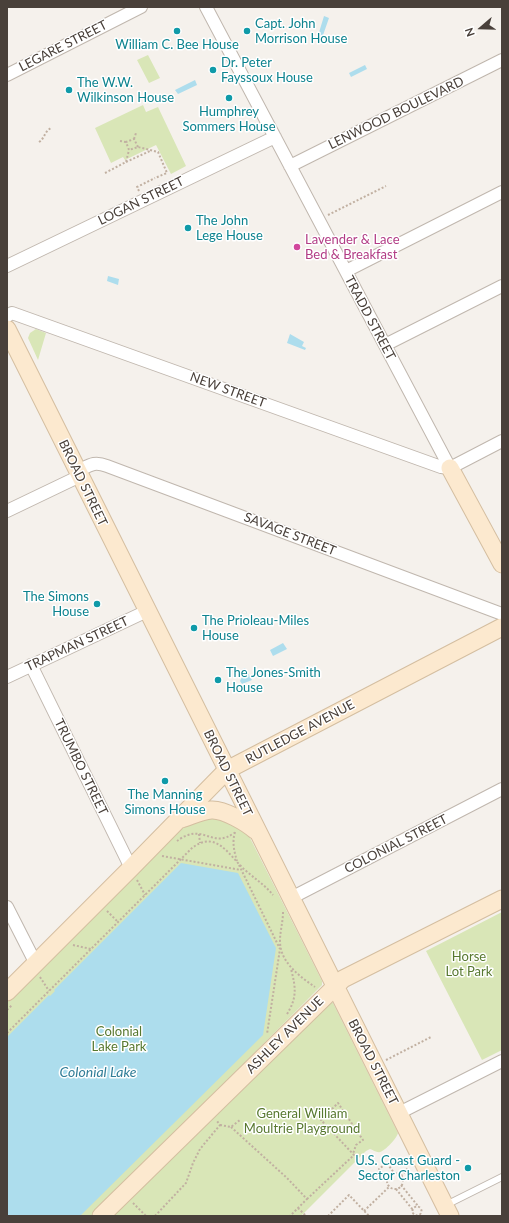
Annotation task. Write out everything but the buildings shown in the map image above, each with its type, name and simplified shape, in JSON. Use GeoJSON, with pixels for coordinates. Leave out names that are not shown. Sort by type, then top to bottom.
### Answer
{"type":"FeatureCollection","features":[{"type":"Feature","properties":{"kind":"street","name":"LEGARE STREET"},"geometry":{"type":"LineString","coordinates":[[7,75],[141,7]]}},
{"type":"Feature","properties":{"kind":"street","name":"TRADD STREET"},"geometry":{"type":"LineString","coordinates":[[206,7],[502,564]]}},
{"type":"Feature","properties":{"kind":"street","name":"LENWOOD BOULEVARD"},"geometry":{"type":"LineString","coordinates":[[290,166],[502,60]]}},
{"type":"Feature","properties":{"kind":"street","name":"LOGAN STREET"},"geometry":{"type":"LineString","coordinates":[[7,266],[275,137]]}},
{"type":"Feature","properties":{"kind":"street"},"geometry":{"type":"LineString","coordinates":[[346,271],[502,192]]}},
{"type":"Feature","properties":{"kind":"street"},"geometry":{"type":"LineString","coordinates":[[385,345],[502,286]]}},
{"type":"Feature","properties":{"kind":"street","name":"NEW STREET"},"geometry":{"type":"LineString","coordinates":[[7,316],[12,313],[441,467],[450,468]]}},
{"type":"Feature","properties":{"kind":"street","name":"BROAD STREET"},"geometry":{"type":"LineString","coordinates":[[7,329],[257,832],[283,902],[334,986],[399,1113],[446,1213]]}},
{"type":"Feature","properties":{"kind":"street"},"geometry":{"type":"LineString","coordinates":[[450,468],[502,441]]}},
{"type":"Feature","properties":{"kind":"street","name":"SAVAGE STREET"},"geometry":{"type":"LineString","coordinates":[[7,511],[79,474],[93,464],[98,463],[502,614]]}},
{"type":"Feature","properties":{"kind":"street","name":"TRAPMAN STREET"},"geometry":{"type":"LineString","coordinates":[[7,677],[147,611]]}},
{"type":"Feature","properties":{"kind":"street","name":"RUTLEDGE AVENUE"},"geometry":{"type":"LineString","coordinates":[[12,996],[36,964],[132,877],[179,819],[227,770],[502,627]]}},
{"type":"Feature","properties":{"kind":"street","name":"TRUMBO STREET"},"geometry":{"type":"LineString","coordinates":[[31,665],[132,877]]}},
{"type":"Feature","properties":{"kind":"street","name":"COLONIAL STREET"},"geometry":{"type":"LineString","coordinates":[[283,902],[502,789]]}},
{"type":"Feature","properties":{"kind":"street"},"geometry":{"type":"LineString","coordinates":[[179,819],[212,810],[220,811],[248,824],[257,832]]}},
{"type":"Feature","properties":{"kind":"street","name":"ASHLEY AVENUE"},"geometry":{"type":"LineString","coordinates":[[104,1215],[334,986],[343,979],[502,899]]}},
{"type":"Feature","properties":{"kind":"street"},"geometry":{"type":"LineString","coordinates":[[7,906],[36,964]]}},
{"type":"Feature","properties":{"kind":"street"},"geometry":{"type":"LineString","coordinates":[[399,1113],[502,1062]]}},
{"type":"Feature","properties":{"kind":"lane"},"geometry":{"type":"LineString","coordinates":[[446,1213],[502,1178]]}},
{"type":"Feature","properties":{"kind":"path"},"geometry":{"type":"LineString","coordinates":[[39,142],[42,140],[46,131],[51,128]]}},
{"type":"Feature","properties":{"kind":"path"},"geometry":{"type":"LineString","coordinates":[[120,141],[126,142],[134,138],[136,133]]}},
{"type":"Feature","properties":{"kind":"path"},"geometry":{"type":"LineString","coordinates":[[134,138],[138,147]]}},
{"type":"Feature","properties":{"kind":"path"},"geometry":{"type":"LineString","coordinates":[[126,142],[129,150],[126,162]]}},
{"type":"Feature","properties":{"kind":"path"},"geometry":{"type":"LineString","coordinates":[[129,150],[138,147],[158,152],[167,172],[156,179],[137,187],[140,194]]}},
{"type":"Feature","properties":{"kind":"path"},"geometry":{"type":"LineString","coordinates":[[105,173],[151,150]]}},
{"type":"Feature","properties":{"kind":"path"},"geometry":{"type":"LineString","coordinates":[[324,217],[386,186]]}},
{"type":"Feature","properties":{"kind":"path"},"geometry":{"type":"LineString","coordinates":[[237,829],[234,834],[234,849],[238,863],[280,949],[291,968],[317,988]]}},
{"type":"Feature","properties":{"kind":"path"},"geometry":{"type":"LineString","coordinates":[[174,843],[188,835],[199,834],[215,839],[221,839],[234,834]]}},
{"type":"Feature","properties":{"kind":"path"},"geometry":{"type":"LineString","coordinates":[[199,834],[200,843]]}},
{"type":"Feature","properties":{"kind":"path"},"geometry":{"type":"LineString","coordinates":[[214,843],[215,839]]}},
{"type":"Feature","properties":{"kind":"path"},"geometry":{"type":"LineString","coordinates":[[7,1033],[192,848],[203,842],[220,845],[244,870],[283,902],[280,949],[267,1035]]}},
{"type":"Feature","properties":{"kind":"path"},"geometry":{"type":"LineString","coordinates":[[157,861],[166,852]]}},
{"type":"Feature","properties":{"kind":"path"},"geometry":{"type":"LineString","coordinates":[[162,856],[241,870]]}},
{"type":"Feature","properties":{"kind":"path"},"geometry":{"type":"LineString","coordinates":[[132,877],[137,880],[145,895]]}},
{"type":"Feature","properties":{"kind":"path"},"geometry":{"type":"LineString","coordinates":[[103,914],[106,910],[118,922]]}},
{"type":"Feature","properties":{"kind":"path"},"geometry":{"type":"LineString","coordinates":[[77,940],[72,945],[91,949]]}},
{"type":"Feature","properties":{"kind":"path"},"geometry":{"type":"LineString","coordinates":[[36,982],[40,977],[49,991]]}},
{"type":"Feature","properties":{"kind":"path"},"geometry":{"type":"LineString","coordinates":[[7,1010],[12,996]]}},
{"type":"Feature","properties":{"kind":"path"},"geometry":{"type":"LineString","coordinates":[[385,1060],[430,1037]]}},
{"type":"Feature","properties":{"kind":"path"},"geometry":{"type":"LineString","coordinates":[[290,1216],[354,1155],[352,1154],[356,1145],[363,1140],[338,1103],[321,1120],[352,1154]]}},
{"type":"Feature","properties":{"kind":"path"},"geometry":{"type":"LineString","coordinates":[[330,1111],[347,1118]]}},
{"type":"Feature","properties":{"kind":"path"},"geometry":{"type":"LineString","coordinates":[[214,1118],[220,1125],[231,1127],[287,1178],[307,1199]]}},
{"type":"Feature","properties":{"kind":"path"},"geometry":{"type":"LineString","coordinates":[[231,1127],[240,1120],[241,1121]]}},
{"type":"Feature","properties":{"kind":"path"},"geometry":{"type":"LineString","coordinates":[[155,1216],[186,1183],[200,1149],[220,1125]]}},
{"type":"Feature","properties":{"kind":"path"},"geometry":{"type":"LineString","coordinates":[[389,1187],[387,1180],[379,1169],[387,1163],[394,1173],[401,1176],[403,1181],[396,1189]]}},
{"type":"Feature","properties":{"kind":"path"},"geometry":{"type":"LineString","coordinates":[[401,1176],[409,1167]]}},
{"type":"Feature","properties":{"kind":"path"},"geometry":{"type":"LineString","coordinates":[[387,1180],[389,1175],[394,1173]]}},
{"type":"Feature","properties":{"kind":"path"},"geometry":{"type":"LineString","coordinates":[[389,1187],[396,1189],[413,1210],[414,1214],[419,1216],[422,1211],[401,1185]]}},
{"type":"Feature","properties":{"kind":"path"},"geometry":{"type":"LineString","coordinates":[[364,1211],[389,1187]]}},
{"type":"Feature","properties":{"kind":"path"},"geometry":{"type":"LineString","coordinates":[[328,1216],[349,1195],[369,1216]]}},
{"type":"Feature","properties":{"kind":"path"},"geometry":{"type":"LineString","coordinates":[[405,1200],[410,1196]]}},
{"type":"Feature","properties":{"kind":"path"},"geometry":{"type":"LineString","coordinates":[[130,1200],[146,1216]]}},
{"type":"Feature","properties":{"kind":"path"},"geometry":{"type":"LineString","coordinates":[[413,1210],[418,1206]]}},
{"type":"Feature","properties":{"kind":"path"},"geometry":{"type":"LineString","coordinates":[[298,1208],[306,1216]]}},
{"type":"Feature","properties":{"kind":"green space"},"geometry":{"type":"Polygon","coordinates":[[[148,55],[160,78],[149,83],[137,60],[148,55]]]}},
{"type":"Feature","properties":{"kind":"green space"},"geometry":{"type":"Polygon","coordinates":[[[143,105],[146,112],[158,107],[186,166],[171,174],[156,145],[125,160],[123,157],[111,163],[95,128],[143,105]]]}},
{"type":"Feature","properties":{"kind":"green space"},"geometry":{"type":"Polygon","coordinates":[[[36,329],[46,333],[38,360],[28,338],[30,333],[36,329]]]}},
{"type":"Feature","properties":{"kind":"green space","name":"Colonial Lake"},"geometry":{"type":"Polygon","coordinates":[[[196,817],[228,820],[248,834],[322,981],[322,985],[92,1216],[7,1216],[7,1002],[190,821],[196,817]]]}},
{"type":"Feature","properties":{"kind":"green space","name":"Horse Lot Park"},"geometry":{"type":"Polygon","coordinates":[[[502,912],[502,1050],[482,1060],[426,951],[502,912]]]}},
{"type":"Feature","properties":{"kind":"green space","name":"General William Moultrie Playground"},"geometry":{"type":"Polygon","coordinates":[[[329,1002],[333,1003],[398,1133],[388,1147],[380,1152],[370,1149],[366,1151],[301,1216],[113,1215],[329,1002]]]}},
{"type":"Feature","properties":{"kind":"water"},"geometry":{"type":"Polygon","coordinates":[[[324,16],[329,18],[322,38],[317,39],[324,16]]]}},
{"type":"Feature","properties":{"kind":"water"},"geometry":{"type":"Polygon","coordinates":[[[365,65],[367,69],[351,77],[349,73],[365,65]]]}},
{"type":"Feature","properties":{"kind":"water"},"geometry":{"type":"Polygon","coordinates":[[[195,80],[197,85],[178,94],[175,90],[195,80]]]}},
{"type":"Feature","properties":{"kind":"water"},"geometry":{"type":"Polygon","coordinates":[[[108,276],[119,279],[118,285],[107,281],[108,276]]]}},
{"type":"Feature","properties":{"kind":"water"},"geometry":{"type":"Polygon","coordinates":[[[290,334],[304,342],[302,346],[306,348],[305,350],[287,343],[290,334]]]}},
{"type":"Feature","properties":{"kind":"water"},"geometry":{"type":"Polygon","coordinates":[[[283,643],[287,649],[273,656],[270,650],[283,643]]]}},
{"type":"Feature","properties":{"kind":"water"},"geometry":{"type":"Polygon","coordinates":[[[245,668],[252,680],[242,684],[240,681],[242,677],[239,671],[245,668]]]}},
{"type":"Feature","properties":{"kind":"water","name":"Colonial Lake"},"geometry":{"type":"Polygon","coordinates":[[[181,863],[238,873],[276,948],[263,1035],[80,1216],[7,1216],[7,1037],[49,995],[50,996],[55,991],[54,990],[181,863]]]}},
{"type":"Feature","properties":{"kind":"place","name":"William C. Bee House"},"geometry":{"type":"Point","coordinates":[177,31]}},
{"type":"Feature","properties":{"kind":"place","name":"Capt. John Morrison House"},"geometry":{"type":"Point","coordinates":[247,31]}},
{"type":"Feature","properties":{"kind":"place","name":"Dr. Peter Fayssoux House"},"geometry":{"type":"Point","coordinates":[213,70]}},
{"type":"Feature","properties":{"kind":"place","name":"The W.W. Wilkinson House"},"geometry":{"type":"Point","coordinates":[69,90]}},
{"type":"Feature","properties":{"kind":"place","name":"Humphrey Sommers House"},"geometry":{"type":"Point","coordinates":[229,98]}},
{"type":"Feature","properties":{"kind":"place","name":"The John Lege House"},"geometry":{"type":"Point","coordinates":[188,228]}},
{"type":"Feature","properties":{"kind":"place","name":"Lavender & Lace Bed & Breakfast"},"geometry":{"type":"Point","coordinates":[297,247]}},
{"type":"Feature","properties":{"kind":"place","name":"The Simons House"},"geometry":{"type":"Point","coordinates":[97,604]}},
{"type":"Feature","properties":{"kind":"place","name":"The Prioleau-Miles House"},"geometry":{"type":"Point","coordinates":[194,628]}},
{"type":"Feature","properties":{"kind":"place","name":"The Jones-Smith House"},"geometry":{"type":"Point","coordinates":[218,680]}},
{"type":"Feature","properties":{"kind":"place","name":"The Manning Simons House"},"geometry":{"type":"Point","coordinates":[165,781]}},
{"type":"Feature","properties":{"kind":"place","name":"U.S. Coast Guard - Sector Charleston"},"geometry":{"type":"Point","coordinates":[468,1168]}},
{"type":"Feature","properties":{"kind":"park label","name":"Colonial Lake Park"},"geometry":{"type":"Point","coordinates":[119,1040]}}]}
